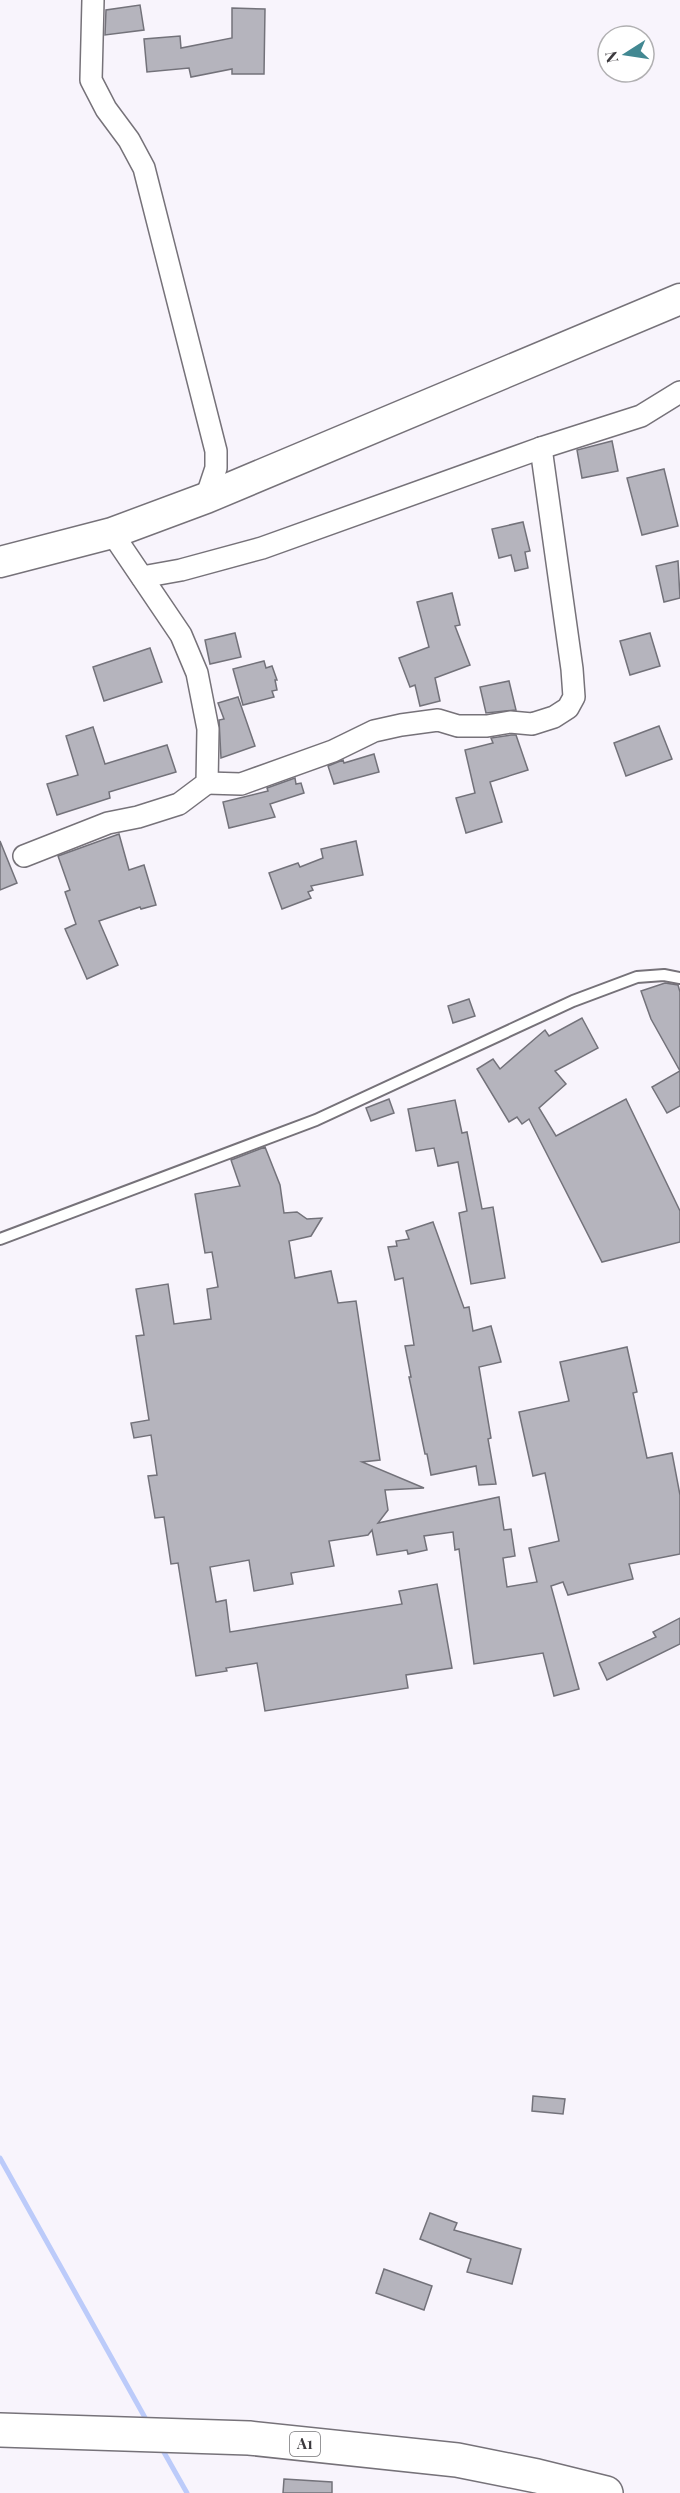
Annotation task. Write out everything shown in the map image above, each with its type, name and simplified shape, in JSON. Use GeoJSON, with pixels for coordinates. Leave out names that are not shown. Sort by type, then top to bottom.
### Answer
{"type":"FeatureCollection","features":[{"type":"Feature","properties":{"kind":"highway","name":"A1"},"geometry":{"type":"LineString","coordinates":[[0,2430],[238,2438],[353,2449],[457,2460],[606,2493]]}},
{"type":"Feature","properties":{"kind":"main road"},"geometry":{"type":"LineString","coordinates":[[0,562],[112,533],[206,498],[680,299]]}},
{"type":"Feature","properties":{"kind":"street"},"geometry":{"type":"LineString","coordinates":[[93,0],[91,80],[106,110],[129,141],[144,168],[216,451],[216,468],[206,498]]}},
{"type":"Feature","properties":{"kind":"street"},"geometry":{"type":"LineString","coordinates":[[142,577],[181,570],[262,548],[541,448],[641,416],[680,392]]}},
{"type":"Feature","properties":{"kind":"street"},"geometry":{"type":"LineString","coordinates":[[24,856],[108,823],[138,817],[179,804],[207,783],[241,784],[333,751],[374,731],[438,720],[458,726],[487,726],[510,722],[532,724],[554,717],[568,708],[574,697],[572,669],[541,448]]}},
{"type":"Feature","properties":{"kind":"street"},"geometry":{"type":"LineString","coordinates":[[112,533],[181,635],[197,673],[208,729],[207,783]]}},
{"type":"Feature","properties":{"kind":"lane"},"geometry":{"type":"LineString","coordinates":[[0,1239],[316,1120],[573,1001],[637,977],[664,975],[680,978]]}},
{"type":"Feature","properties":{"kind":"building"},"geometry":{"type":"Polygon","coordinates":[[[140,5],[144,30],[105,35],[106,10],[140,5]]]}},
{"type":"Feature","properties":{"kind":"building"},"geometry":{"type":"Polygon","coordinates":[[[232,8],[265,9],[264,74],[232,74],[232,69],[191,77],[189,68],[147,72],[144,39],[180,36],[181,48],[232,38],[232,8]]]}},
{"type":"Feature","properties":{"kind":"building"},"geometry":{"type":"Polygon","coordinates":[[[612,441],[618,471],[582,478],[577,450],[612,441]]]}},
{"type":"Feature","properties":{"kind":"building"},"geometry":{"type":"Polygon","coordinates":[[[664,469],[678,526],[642,535],[627,478],[664,469]]]}},
{"type":"Feature","properties":{"kind":"building"},"geometry":{"type":"Polygon","coordinates":[[[523,522],[530,551],[525,552],[528,568],[515,571],[511,555],[499,558],[492,529],[523,522]]]}},
{"type":"Feature","properties":{"kind":"building"},"geometry":{"type":"Polygon","coordinates":[[[678,561],[680,598],[664,602],[656,566],[678,561]]]}},
{"type":"Feature","properties":{"kind":"building"},"geometry":{"type":"Polygon","coordinates":[[[452,593],[460,625],[455,626],[470,665],[435,678],[440,701],[420,706],[415,685],[410,687],[399,658],[429,647],[417,602],[452,593]]]}},
{"type":"Feature","properties":{"kind":"building"},"geometry":{"type":"Polygon","coordinates":[[[235,633],[241,657],[210,664],[205,640],[235,633]]]}},
{"type":"Feature","properties":{"kind":"building"},"geometry":{"type":"Polygon","coordinates":[[[650,633],[660,666],[630,675],[620,641],[650,633]]]}},
{"type":"Feature","properties":{"kind":"building"},"geometry":{"type":"Polygon","coordinates":[[[150,648],[162,682],[104,701],[93,667],[150,648]]]}},
{"type":"Feature","properties":{"kind":"building"},"geometry":{"type":"Polygon","coordinates":[[[264,661],[266,668],[272,666],[277,680],[275,680],[277,690],[272,691],[274,697],[243,705],[233,669],[264,661]]]}},
{"type":"Feature","properties":{"kind":"building"},"geometry":{"type":"Polygon","coordinates":[[[509,681],[516,710],[486,713],[480,687],[509,681]]]}},
{"type":"Feature","properties":{"kind":"building"},"geometry":{"type":"Polygon","coordinates":[[[238,697],[255,746],[221,758],[219,720],[224,719],[218,703],[238,697]]]}},
{"type":"Feature","properties":{"kind":"building"},"geometry":{"type":"Polygon","coordinates":[[[659,726],[672,759],[626,776],[614,743],[659,726]]]}},
{"type":"Feature","properties":{"kind":"building"},"geometry":{"type":"Polygon","coordinates":[[[93,727],[105,764],[167,745],[176,772],[109,792],[110,798],[57,815],[47,784],[78,775],[66,736],[93,727]]]}},
{"type":"Feature","properties":{"kind":"building"},"geometry":{"type":"Polygon","coordinates":[[[516,735],[528,770],[490,782],[502,822],[466,833],[456,798],[475,793],[465,750],[493,743],[491,738],[516,735]]]}},
{"type":"Feature","properties":{"kind":"building"},"geometry":{"type":"Polygon","coordinates":[[[374,754],[379,772],[334,784],[328,766],[343,760],[344,763],[374,754]]]}},
{"type":"Feature","properties":{"kind":"building"},"geometry":{"type":"Polygon","coordinates":[[[295,778],[296,784],[301,783],[304,793],[270,804],[275,817],[229,828],[223,802],[268,791],[267,788],[295,778]]]}},
{"type":"Feature","properties":{"kind":"building"},"geometry":{"type":"Polygon","coordinates":[[[119,834],[129,870],[144,865],[156,905],[141,909],[140,907],[99,921],[118,965],[87,979],[65,929],[76,924],[65,892],[70,890],[58,856],[119,834]]]}},
{"type":"Feature","properties":{"kind":"building"},"geometry":{"type":"Polygon","coordinates":[[[0,841],[17,883],[0,890],[0,841]]]}},
{"type":"Feature","properties":{"kind":"building"},"geometry":{"type":"Polygon","coordinates":[[[356,841],[363,875],[311,886],[313,890],[308,892],[311,898],[282,909],[269,873],[298,863],[300,867],[323,858],[321,849],[356,841]]]}},
{"type":"Feature","properties":{"kind":"building"},"geometry":{"type":"Polygon","coordinates":[[[665,983],[678,985],[680,992],[680,1071],[651,1019],[641,991],[665,983]]]}},
{"type":"Feature","properties":{"kind":"building"},"geometry":{"type":"Polygon","coordinates":[[[469,999],[475,1016],[453,1023],[448,1006],[469,999]]]}},
{"type":"Feature","properties":{"kind":"building"},"geometry":{"type":"Polygon","coordinates":[[[582,1018],[598,1048],[555,1071],[566,1084],[539,1108],[556,1136],[626,1099],[680,1211],[680,1242],[602,1262],[529,1119],[522,1124],[517,1117],[509,1122],[477,1069],[493,1059],[500,1069],[545,1030],[549,1036],[582,1018]]]}},
{"type":"Feature","properties":{"kind":"building"},"geometry":{"type":"Polygon","coordinates":[[[680,1071],[680,1106],[667,1113],[652,1087],[680,1071]]]}},
{"type":"Feature","properties":{"kind":"building"},"geometry":{"type":"Polygon","coordinates":[[[389,1099],[394,1113],[371,1121],[366,1108],[389,1099]]]}},
{"type":"Feature","properties":{"kind":"building"},"geometry":{"type":"Polygon","coordinates":[[[455,1100],[462,1133],[467,1132],[482,1209],[493,1207],[505,1278],[471,1284],[459,1213],[467,1211],[458,1162],[438,1166],[434,1148],[416,1151],[408,1109],[455,1100]]]}},
{"type":"Feature","properties":{"kind":"building"},"geometry":{"type":"Polygon","coordinates":[[[265,1147],[280,1185],[284,1213],[297,1212],[307,1219],[322,1218],[311,1236],[289,1241],[295,1278],[331,1271],[338,1303],[356,1301],[380,1460],[362,1462],[424,1488],[385,1490],[388,1510],[378,1523],[499,1497],[504,1530],[511,1529],[515,1556],[503,1558],[507,1587],[537,1582],[529,1548],[559,1541],[545,1473],[533,1476],[519,1412],[569,1401],[560,1362],[627,1347],[637,1392],[633,1393],[647,1458],[672,1453],[680,1495],[680,1554],[629,1564],[633,1579],[568,1595],[563,1582],[551,1586],[579,1689],[554,1696],[543,1653],[474,1664],[459,1549],[455,1550],[453,1532],[424,1536],[427,1550],[408,1554],[407,1550],[377,1555],[372,1530],[368,1535],[329,1541],[334,1566],[291,1573],[293,1584],[254,1591],[249,1560],[210,1567],[216,1602],[226,1600],[230,1632],[402,1604],[399,1591],[437,1584],[452,1668],[406,1675],[408,1688],[265,1711],[257,1663],[196,1676],[178,1563],[171,1564],[164,1517],[155,1518],[148,1476],[157,1475],[151,1435],[134,1438],[131,1423],[149,1420],[136,1336],[144,1335],[136,1289],[168,1284],[174,1324],[211,1319],[207,1289],[218,1287],[212,1252],[205,1253],[195,1194],[240,1186],[231,1160],[265,1147]]]}},
{"type":"Feature","properties":{"kind":"building"},"geometry":{"type":"Polygon","coordinates":[[[433,1222],[464,1308],[469,1307],[473,1331],[491,1326],[501,1362],[479,1367],[496,1484],[479,1485],[476,1466],[431,1475],[427,1454],[425,1454],[405,1346],[414,1345],[403,1278],[395,1280],[388,1247],[397,1246],[396,1241],[409,1239],[406,1231],[433,1222]]]}},
{"type":"Feature","properties":{"kind":"building"},"geometry":{"type":"Polygon","coordinates":[[[680,1618],[680,1644],[607,1680],[599,1663],[656,1637],[653,1632],[680,1618]]]}},
{"type":"Feature","properties":{"kind":"building"},"geometry":{"type":"Polygon","coordinates":[[[533,2096],[565,2099],[563,2114],[532,2111],[533,2096]]]}},
{"type":"Feature","properties":{"kind":"building"},"geometry":{"type":"Polygon","coordinates":[[[430,2213],[457,2223],[454,2230],[521,2249],[512,2284],[467,2272],[471,2259],[420,2239],[430,2213]]]}},
{"type":"Feature","properties":{"kind":"building"},"geometry":{"type":"Polygon","coordinates":[[[384,2269],[432,2286],[424,2310],[376,2293],[384,2269]]]}},
{"type":"Feature","properties":{"kind":"building"},"geometry":{"type":"Polygon","coordinates":[[[284,2479],[332,2482],[332,2493],[283,2493],[284,2479]]]}},
{"type":"Feature","properties":{"kind":"waterway"},"geometry":{"type":"LineString","coordinates":[[0,2158],[148,2423]]}},
{"type":"Feature","properties":{"kind":"waterway"},"geometry":{"type":"LineString","coordinates":[[161,2447],[187,2493]]}}]}
